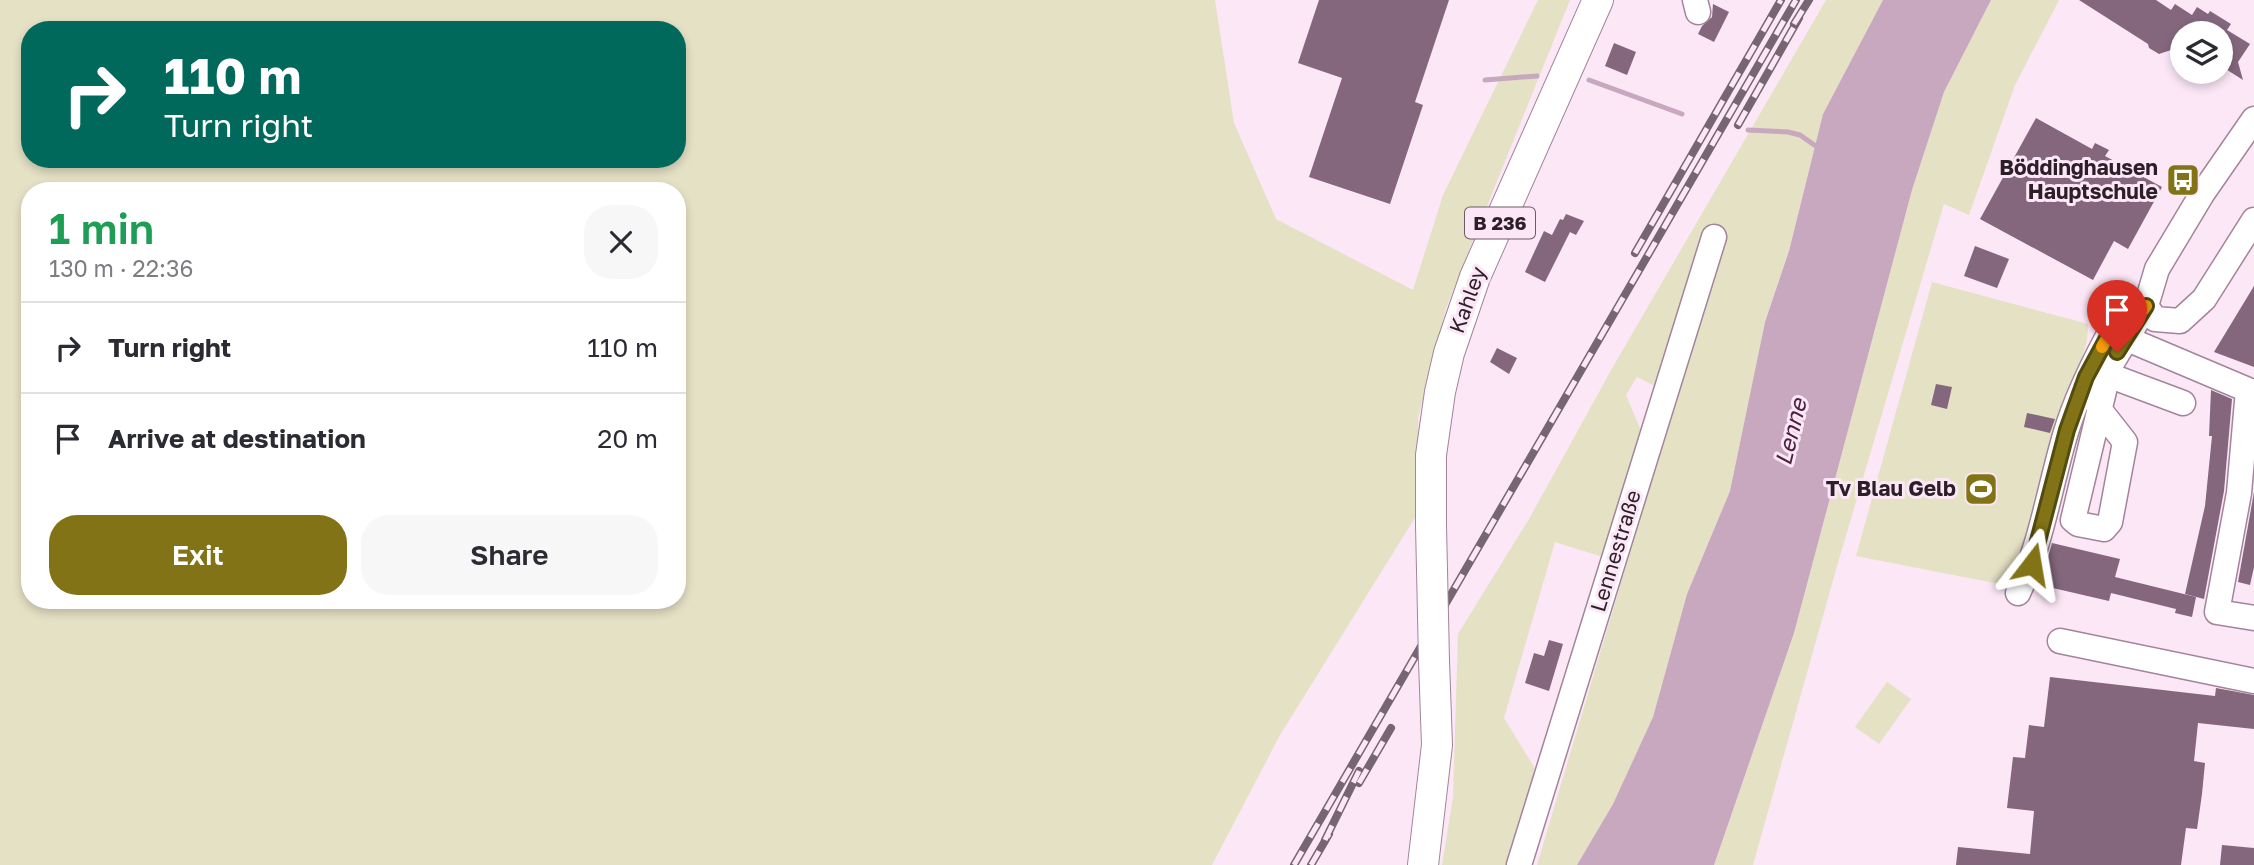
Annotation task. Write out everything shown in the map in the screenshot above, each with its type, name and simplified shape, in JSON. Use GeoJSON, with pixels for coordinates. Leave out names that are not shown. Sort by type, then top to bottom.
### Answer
{"type":"FeatureCollection","features":[{"type":"Feature","properties":{"kind":"main road","name":"Kahley"},"geometry":{"type":"LineString","coordinates":[[1423,865],[1437,744],[1432,455],[1440,393],[1461,314],[1475,277],[1598,0]]}},
{"type":"Feature","properties":{"kind":"street"},"geometry":{"type":"LineString","coordinates":[[2099,409],[2110,366],[2146,306],[2157,269],[2202,194],[2254,119]]}},
{"type":"Feature","properties":{"kind":"street"},"geometry":{"type":"LineString","coordinates":[[2146,306],[2155,319],[2180,321],[2204,299],[2254,220]]}},
{"type":"Feature","properties":{"kind":"street","name":"Lennestraße"},"geometry":{"type":"LineString","coordinates":[[1519,865],[1714,237]]}},
{"type":"Feature","properties":{"kind":"street"},"geometry":{"type":"LineString","coordinates":[[2018,593],[2032,564],[2067,430],[2086,377],[2119,316],[2146,306]]}},
{"type":"Feature","properties":{"kind":"street"},"geometry":{"type":"LineString","coordinates":[[2125,338],[2248,390],[2239,493],[2217,611],[2254,618]]}},
{"type":"Feature","properties":{"kind":"street"},"geometry":{"type":"LineString","coordinates":[[2108,375],[2183,403]]}},
{"type":"Feature","properties":{"kind":"street"},"geometry":{"type":"LineString","coordinates":[[2060,641],[2254,681]]}},
{"type":"Feature","properties":{"kind":"shaded area"},"geometry":{"type":"Polygon","coordinates":[[[0,0],[1215,0],[1234,123],[1276,219],[1413,290],[1443,195],[1538,0],[1570,0],[1446,308],[1418,418],[1421,508],[1280,735],[1212,865],[0,865],[0,0]]]}},
{"type":"Feature","properties":{"kind":"shaded area"},"geometry":{"type":"Polygon","coordinates":[[[1826,0],[1883,0],[1823,114],[1789,251],[1765,322],[1730,491],[1687,594],[1653,717],[1613,804],[1577,865],[1537,865],[1678,398],[1637,377],[1626,395],[1644,438],[1609,559],[1555,542],[1504,718],[1542,780],[1514,865],[1442,865],[1453,797],[1458,634],[1529,519],[1614,365],[1826,0]]]}},
{"type":"Feature","properties":{"kind":"shaded area"},"geometry":{"type":"Polygon","coordinates":[[[1991,0],[2059,0],[2015,85],[1969,215],[1944,204],[1837,566],[1753,865],[1714,865],[1794,633],[1912,190],[1944,92],[1991,0]]]}},
{"type":"Feature","properties":{"kind":"shaded area","name":"Tv Blau Gelb"},"geometry":{"type":"Polygon","coordinates":[[[1932,282],[2088,324],[2087,341],[2065,414],[2025,589],[1856,556],[1932,282]]]}},
{"type":"Feature","properties":{"kind":"shaded area"},"geometry":{"type":"Polygon","coordinates":[[[1887,682],[1911,699],[1879,744],[1855,727],[1887,682]]]}},
{"type":"Feature","properties":{"kind":"water","name":"Lenne"},"geometry":{"type":"Polygon","coordinates":[[[1883,0],[1991,0],[1944,92],[1912,190],[1794,633],[1714,865],[1577,865],[1613,804],[1653,717],[1687,594],[1730,491],[1765,322],[1789,251],[1823,114],[1883,0]]]}},
{"type":"Feature","properties":{"kind":"building"},"geometry":{"type":"Polygon","coordinates":[[[1319,0],[1449,0],[1415,102],[1423,105],[1390,204],[1309,177],[1342,78],[1298,63],[1319,0]]]}},
{"type":"Feature","properties":{"kind":"building"},"geometry":{"type":"Polygon","coordinates":[[[2079,0],[2156,0],[2171,10],[2175,4],[2192,15],[2197,7],[2226,21],[2170,21],[2170,50],[2159,54],[2149,48],[2148,44],[2079,0]]]}},
{"type":"Feature","properties":{"kind":"building"},"geometry":{"type":"Polygon","coordinates":[[[1713,4],[1729,12],[1714,42],[1698,34],[1712,17],[1713,4]]]}},
{"type":"Feature","properties":{"kind":"building"},"geometry":{"type":"Polygon","coordinates":[[[2233,34],[2250,44],[2238,62],[2243,80],[2233,74],[2233,34]]]}},
{"type":"Feature","properties":{"kind":"building"},"geometry":{"type":"Polygon","coordinates":[[[1614,43],[1636,52],[1627,75],[1605,66],[1614,43]]]}},
{"type":"Feature","properties":{"kind":"building"},"geometry":{"type":"Polygon","coordinates":[[[2036,118],[2092,149],[2095,143],[2109,150],[2105,156],[2162,187],[2128,249],[2114,241],[2093,280],[1980,219],[2036,118]]]}},
{"type":"Feature","properties":{"kind":"building"},"geometry":{"type":"Polygon","coordinates":[[[1566,214],[1584,221],[1576,235],[1570,232],[1545,282],[1525,272],[1544,231],[1552,235],[1560,219],[1563,220],[1566,214]]]}},
{"type":"Feature","properties":{"kind":"building"},"geometry":{"type":"Polygon","coordinates":[[[1975,246],[2009,259],[1997,288],[1964,276],[1975,246]]]}},
{"type":"Feature","properties":{"kind":"building"},"geometry":{"type":"Polygon","coordinates":[[[2254,286],[2254,367],[2214,352],[2254,286]]]}},
{"type":"Feature","properties":{"kind":"building"},"geometry":{"type":"Polygon","coordinates":[[[1497,348],[1517,358],[1509,374],[1490,362],[1497,348]]]}},
{"type":"Feature","properties":{"kind":"building"},"geometry":{"type":"Polygon","coordinates":[[[1936,384],[1952,387],[1947,409],[1931,405],[1936,384]]]}},
{"type":"Feature","properties":{"kind":"building"},"geometry":{"type":"Polygon","coordinates":[[[2211,390],[2232,399],[2224,491],[2204,599],[2185,594],[2205,506],[2212,436],[2209,436],[2211,390]]]}},
{"type":"Feature","properties":{"kind":"building"},"geometry":{"type":"Polygon","coordinates":[[[2027,413],[2055,419],[2050,433],[2024,427],[2027,413]]]}},
{"type":"Feature","properties":{"kind":"building"},"geometry":{"type":"Polygon","coordinates":[[[2254,492],[2254,567],[2250,585],[2238,582],[2254,492]]]}},
{"type":"Feature","properties":{"kind":"building"},"geometry":{"type":"Polygon","coordinates":[[[2052,543],[2120,559],[2115,577],[2196,597],[2192,617],[2175,613],[2176,609],[2111,593],[2109,601],[2040,585],[2052,543]]]}},
{"type":"Feature","properties":{"kind":"building"},"geometry":{"type":"Polygon","coordinates":[[[1549,640],[1563,644],[1549,691],[1525,683],[1534,653],[1544,656],[1549,640]]]}},
{"type":"Feature","properties":{"kind":"building"},"geometry":{"type":"Polygon","coordinates":[[[2050,677],[2215,696],[2216,688],[2254,695],[2254,729],[2198,723],[2194,761],[2205,763],[2202,794],[2197,829],[2186,828],[2181,865],[1956,865],[1958,847],[2030,854],[2034,811],[2007,808],[2013,757],[2025,758],[2029,725],[2044,727],[2050,677]]]}},
{"type":"Feature","properties":{"kind":"building"},"geometry":{"type":"Polygon","coordinates":[[[2222,845],[2254,848],[2254,865],[2220,865],[2222,845]]]}},
{"type":"Feature","properties":{"kind":"waterway"},"geometry":{"type":"LineString","coordinates":[[1485,80],[1537,76]]}},
{"type":"Feature","properties":{"kind":"waterway"},"geometry":{"type":"LineString","coordinates":[[1589,80],[1682,114]]}},
{"type":"Feature","properties":{"kind":"waterway"},"geometry":{"type":"LineString","coordinates":[[1748,130],[1800,135],[1820,149]]}},
{"type":"Feature","properties":{"kind":"railway"},"geometry":{"type":"LineString","coordinates":[[1635,253],[1781,0]]}},
{"type":"Feature","properties":{"kind":"railway"},"geometry":{"type":"LineString","coordinates":[[1294,865],[1796,0]]}},
{"type":"Feature","properties":{"kind":"railway"},"geometry":{"type":"LineString","coordinates":[[1794,24],[1809,0]]}},
{"type":"Feature","properties":{"kind":"railway"},"geometry":{"type":"LineString","coordinates":[[1738,125],[1799,18]]}},
{"type":"Feature","properties":{"kind":"railway"},"geometry":{"type":"LineString","coordinates":[[1359,783],[1391,728]]}},
{"type":"Feature","properties":{"kind":"railway"},"geometry":{"type":"LineString","coordinates":[[1325,840],[1359,771]]}},
{"type":"Feature","properties":{"kind":"railway"},"geometry":{"type":"LineString","coordinates":[[1311,865],[1329,834]]}},
{"type":"Feature","properties":{"kind":"slow traffic"},"geometry":{"type":"LineString","coordinates":[[2102,347],[2119,316],[2146,306],[2143,310]]}},
{"type":"Feature","properties":{"kind":"place","name":"Böddinghausen Hauptschule"},"geometry":{"type":"Point","coordinates":[2183,180]}},
{"type":"Feature","properties":{"kind":"place","name":"Tv Blau Gelb"},"geometry":{"type":"Point","coordinates":[1981,489]}},
{"type":"Feature","properties":{"kind":"route"},"geometry":{"type":"LineString","coordinates":[[2032,564],[2067,430],[2086,377],[2119,316],[2146,306],[2117,352]]}}]}
